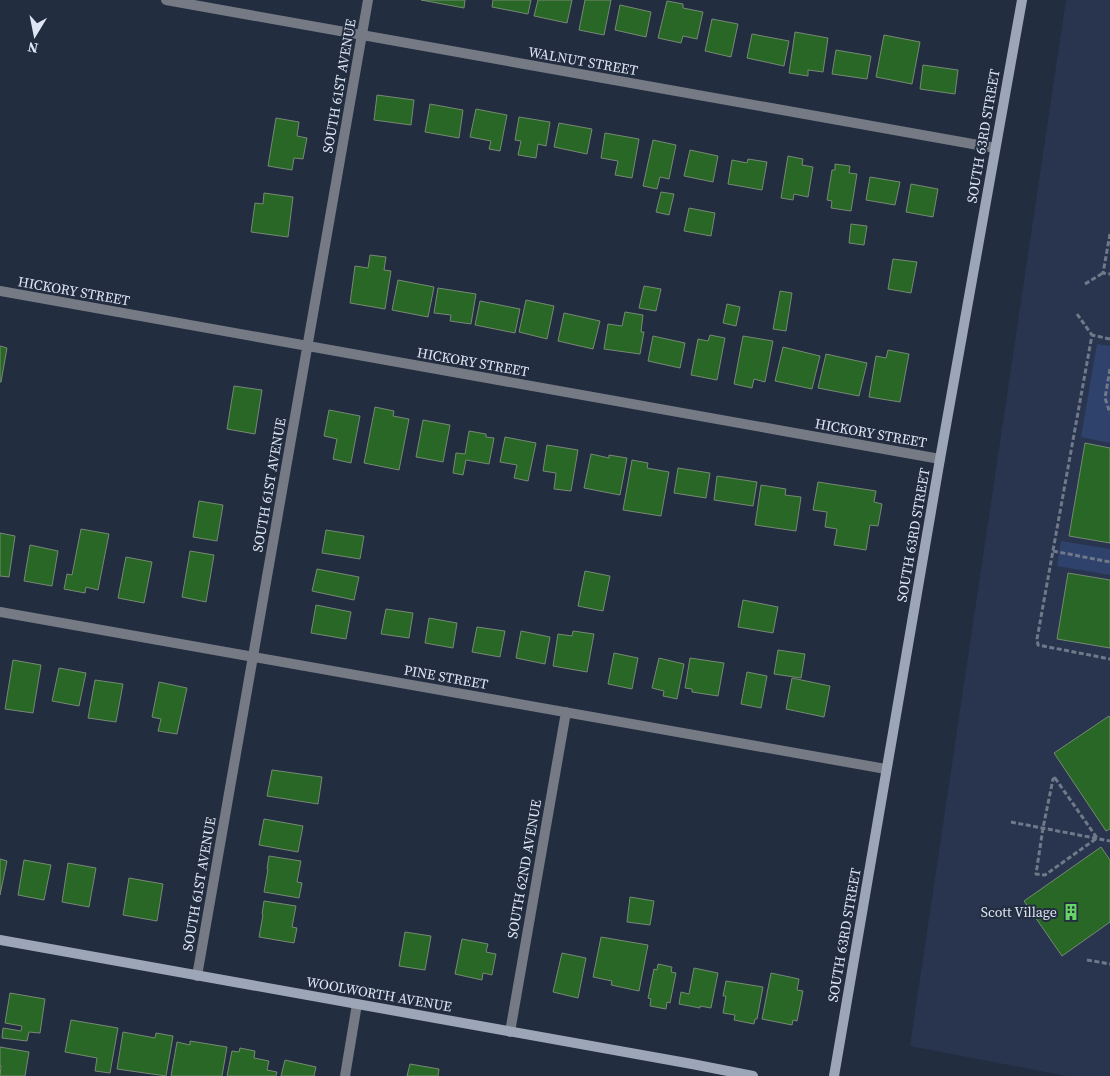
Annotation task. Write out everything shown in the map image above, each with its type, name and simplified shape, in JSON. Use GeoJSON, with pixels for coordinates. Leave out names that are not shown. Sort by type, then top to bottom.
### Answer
{"type":"FeatureCollection","features":[{"type":"Feature","properties":{"kind":"street","name":"WALNUT STREET"},"geometry":{"type":"LineString","coordinates":[[166,0],[995,148]]}},
{"type":"Feature","properties":{"kind":"street","name":"SOUTH 61ST AVENUE"},"geometry":{"type":"LineString","coordinates":[[197,976],[368,0]]}},
{"type":"Feature","properties":{"kind":"street","name":"SOUTH 63RD STREET"},"geometry":{"type":"LineString","coordinates":[[834,1076],[940,459],[1022,0]]}},
{"type":"Feature","properties":{"kind":"street","name":"HICKORY STREET"},"geometry":{"type":"LineString","coordinates":[[0,291],[940,459]]}},
{"type":"Feature","properties":{"kind":"street","name":"PINE STREET"},"geometry":{"type":"LineString","coordinates":[[0,612],[886,769]]}},
{"type":"Feature","properties":{"kind":"street","name":"SOUTH 62ND AVENUE"},"geometry":{"type":"LineString","coordinates":[[510,1032],[566,712]]}},
{"type":"Feature","properties":{"kind":"street","name":"WOOLWORTH AVENUE"},"geometry":{"type":"LineString","coordinates":[[0,940],[753,1076]]}},
{"type":"Feature","properties":{"kind":"street"},"geometry":{"type":"LineString","coordinates":[[345,1076],[358,1004]]}},
{"type":"Feature","properties":{"kind":"path"},"geometry":{"type":"LineString","coordinates":[[1103,273],[1110,234]]}},
{"type":"Feature","properties":{"kind":"path"},"geometry":{"type":"LineString","coordinates":[[1085,284],[1103,273],[1110,274]]}},
{"type":"Feature","properties":{"kind":"path"},"geometry":{"type":"LineString","coordinates":[[1077,314],[1092,335],[1110,339]]}},
{"type":"Feature","properties":{"kind":"path"},"geometry":{"type":"LineString","coordinates":[[1092,335],[1037,639],[1038,645],[1110,659]]}},
{"type":"Feature","properties":{"kind":"path"},"geometry":{"type":"LineString","coordinates":[[1110,369],[1105,398],[1110,413]]}},
{"type":"Feature","properties":{"kind":"path"},"geometry":{"type":"LineString","coordinates":[[1052,551],[1110,562]]}},
{"type":"Feature","properties":{"kind":"path"},"geometry":{"type":"LineString","coordinates":[[1053,778],[1055,778],[1097,838],[1045,875],[1036,874],[1053,778]]}},
{"type":"Feature","properties":{"kind":"path"},"geometry":{"type":"LineString","coordinates":[[1011,822],[1110,840]]}},
{"type":"Feature","properties":{"kind":"path"},"geometry":{"type":"LineString","coordinates":[[1087,960],[1110,964]]}},
{"type":"Feature","properties":{"kind":"shaded area"},"geometry":{"type":"Polygon","coordinates":[[[1066,0],[1110,0],[1110,1076],[1067,1076],[910,1046],[1066,0]]]}},
{"type":"Feature","properties":{"kind":"shaded area"},"geometry":{"type":"Polygon","coordinates":[[[1097,344],[1110,346],[1110,443],[1081,437],[1097,344]]]}},
{"type":"Feature","properties":{"kind":"shaded area"},"geometry":{"type":"Polygon","coordinates":[[[1061,541],[1110,549],[1110,575],[1057,566],[1061,541]]]}},
{"type":"Feature","properties":{"kind":"building"},"geometry":{"type":"Polygon","coordinates":[[[421,0],[465,0],[464,8],[421,0]]]}},
{"type":"Feature","properties":{"kind":"building"},"geometry":{"type":"Polygon","coordinates":[[[493,0],[531,0],[528,14],[492,7],[493,0]]]}},
{"type":"Feature","properties":{"kind":"building"},"geometry":{"type":"Polygon","coordinates":[[[538,0],[572,0],[567,23],[534,16],[538,0]]]}},
{"type":"Feature","properties":{"kind":"building"},"geometry":{"type":"Polygon","coordinates":[[[585,0],[611,0],[604,35],[579,30],[585,0]]]}},
{"type":"Feature","properties":{"kind":"building"},"geometry":{"type":"Polygon","coordinates":[[[667,1],[683,4],[683,8],[703,12],[697,39],[683,36],[681,43],[658,38],[667,1]]]}},
{"type":"Feature","properties":{"kind":"building"},"geometry":{"type":"Polygon","coordinates":[[[620,5],[651,12],[646,37],[615,30],[620,5]]]}},
{"type":"Feature","properties":{"kind":"building"},"geometry":{"type":"Polygon","coordinates":[[[712,19],[738,24],[731,57],[705,51],[712,19]]]}},
{"type":"Feature","properties":{"kind":"building"},"geometry":{"type":"Polygon","coordinates":[[[795,32],[828,38],[823,72],[808,70],[808,76],[789,73],[795,32]]]}},
{"type":"Feature","properties":{"kind":"building"},"geometry":{"type":"Polygon","coordinates":[[[752,34],[789,41],[784,66],[747,58],[752,34]]]}},
{"type":"Feature","properties":{"kind":"building"},"geometry":{"type":"Polygon","coordinates":[[[884,35],[920,42],[912,84],[876,77],[884,35]]]}},
{"type":"Feature","properties":{"kind":"building"},"geometry":{"type":"Polygon","coordinates":[[[836,50],[871,56],[867,79],[832,74],[836,50]]]}},
{"type":"Feature","properties":{"kind":"building"},"geometry":{"type":"Polygon","coordinates":[[[923,65],[958,70],[955,94],[920,89],[923,65]]]}},
{"type":"Feature","properties":{"kind":"building"},"geometry":{"type":"Polygon","coordinates":[[[377,95],[414,100],[411,125],[374,120],[377,95]]]}},
{"type":"Feature","properties":{"kind":"building"},"geometry":{"type":"Polygon","coordinates":[[[430,104],[463,110],[459,138],[425,132],[430,104]]]}},
{"type":"Feature","properties":{"kind":"building"},"geometry":{"type":"Polygon","coordinates":[[[476,109],[507,115],[500,151],[489,149],[491,141],[470,137],[476,109]]]}},
{"type":"Feature","properties":{"kind":"building"},"geometry":{"type":"Polygon","coordinates":[[[519,117],[550,122],[546,146],[538,144],[536,158],[518,155],[521,141],[515,140],[519,117]]]}},
{"type":"Feature","properties":{"kind":"building"},"geometry":{"type":"Polygon","coordinates":[[[276,118],[299,122],[297,136],[307,138],[303,159],[294,158],[292,170],[268,166],[276,118]]]}},
{"type":"Feature","properties":{"kind":"building"},"geometry":{"type":"Polygon","coordinates":[[[559,123],[592,129],[587,154],[554,147],[559,123]]]}},
{"type":"Feature","properties":{"kind":"building"},"geometry":{"type":"Polygon","coordinates":[[[605,133],[639,139],[632,178],[615,175],[618,161],[601,158],[605,133]]]}},
{"type":"Feature","properties":{"kind":"building"},"geometry":{"type":"Polygon","coordinates":[[[653,140],[676,145],[669,179],[660,177],[657,189],[643,186],[653,140]]]}},
{"type":"Feature","properties":{"kind":"building"},"geometry":{"type":"Polygon","coordinates":[[[690,150],[718,156],[713,182],[684,176],[690,150]]]}},
{"type":"Feature","properties":{"kind":"building"},"geometry":{"type":"Polygon","coordinates":[[[788,156],[803,159],[802,165],[813,167],[808,197],[794,194],[793,200],[781,198],[788,156]]]}},
{"type":"Feature","properties":{"kind":"building"},"geometry":{"type":"Polygon","coordinates":[[[748,159],[767,162],[762,190],[728,184],[732,160],[747,163],[748,159]]]}},
{"type":"Feature","properties":{"kind":"building"},"geometry":{"type":"Polygon","coordinates":[[[835,164],[850,166],[849,173],[857,174],[851,211],[831,208],[832,201],[827,200],[832,170],[835,170],[835,164]]]}},
{"type":"Feature","properties":{"kind":"building"},"geometry":{"type":"Polygon","coordinates":[[[870,177],[900,182],[895,205],[866,200],[870,177]]]}},
{"type":"Feature","properties":{"kind":"building"},"geometry":{"type":"Polygon","coordinates":[[[911,184],[938,189],[933,217],[906,212],[911,184]]]}},
{"type":"Feature","properties":{"kind":"building"},"geometry":{"type":"Polygon","coordinates":[[[661,192],[674,194],[669,215],[656,212],[661,192]]]}},
{"type":"Feature","properties":{"kind":"building"},"geometry":{"type":"Polygon","coordinates":[[[264,193],[293,197],[288,237],[251,232],[255,203],[263,204],[264,193]]]}},
{"type":"Feature","properties":{"kind":"building"},"geometry":{"type":"Polygon","coordinates":[[[689,208],[715,213],[711,236],[684,231],[689,208]]]}},
{"type":"Feature","properties":{"kind":"building"},"geometry":{"type":"Polygon","coordinates":[[[851,224],[867,226],[864,245],[849,243],[851,224]]]}},
{"type":"Feature","properties":{"kind":"building"},"geometry":{"type":"Polygon","coordinates":[[[370,255],[386,257],[384,270],[391,271],[385,309],[350,303],[355,266],[368,268],[370,255]]]}},
{"type":"Feature","properties":{"kind":"building"},"geometry":{"type":"Polygon","coordinates":[[[893,259],[917,262],[911,293],[888,289],[893,259]]]}},
{"type":"Feature","properties":{"kind":"building"},"geometry":{"type":"Polygon","coordinates":[[[398,280],[434,287],[428,317],[392,310],[398,280]]]}},
{"type":"Feature","properties":{"kind":"building"},"geometry":{"type":"Polygon","coordinates":[[[644,286],[661,289],[656,311],[639,308],[644,286]]]}},
{"type":"Feature","properties":{"kind":"building"},"geometry":{"type":"Polygon","coordinates":[[[438,288],[476,294],[471,324],[450,321],[451,315],[434,313],[438,288]]]}},
{"type":"Feature","properties":{"kind":"building"},"geometry":{"type":"Polygon","coordinates":[[[780,291],[792,293],[786,331],[773,329],[780,291]]]}},
{"type":"Feature","properties":{"kind":"building"},"geometry":{"type":"Polygon","coordinates":[[[526,300],[554,306],[547,339],[519,332],[526,300]]]}},
{"type":"Feature","properties":{"kind":"building"},"geometry":{"type":"Polygon","coordinates":[[[480,301],[520,309],[515,333],[475,325],[480,301]]]}},
{"type":"Feature","properties":{"kind":"building"},"geometry":{"type":"Polygon","coordinates":[[[727,304],[740,307],[736,326],[723,323],[727,304]]]}},
{"type":"Feature","properties":{"kind":"building"},"geometry":{"type":"Polygon","coordinates":[[[625,312],[643,315],[641,332],[644,332],[640,354],[604,349],[608,324],[622,326],[625,312]]]}},
{"type":"Feature","properties":{"kind":"building"},"geometry":{"type":"Polygon","coordinates":[[[564,313],[600,321],[593,349],[558,341],[564,313]]]}},
{"type":"Feature","properties":{"kind":"building"},"geometry":{"type":"Polygon","coordinates":[[[710,335],[725,338],[717,380],[691,375],[698,339],[708,341],[710,335]]]}},
{"type":"Feature","properties":{"kind":"building"},"geometry":{"type":"Polygon","coordinates":[[[653,336],[685,343],[680,368],[648,361],[653,336]]]}},
{"type":"Feature","properties":{"kind":"building"},"geometry":{"type":"Polygon","coordinates":[[[743,336],[773,341],[765,382],[754,379],[752,388],[734,384],[743,336]]]}},
{"type":"Feature","properties":{"kind":"building"},"geometry":{"type":"Polygon","coordinates":[[[0,346],[7,348],[1,382],[0,382],[0,346]]]}},
{"type":"Feature","properties":{"kind":"building"},"geometry":{"type":"Polygon","coordinates":[[[783,347],[820,356],[812,389],[775,381],[783,347]]]}},
{"type":"Feature","properties":{"kind":"building"},"geometry":{"type":"Polygon","coordinates":[[[888,350],[909,354],[900,402],[869,397],[876,356],[886,358],[888,350]]]}},
{"type":"Feature","properties":{"kind":"building"},"geometry":{"type":"Polygon","coordinates":[[[826,354],[867,363],[859,396],[818,388],[826,354]]]}},
{"type":"Feature","properties":{"kind":"building"},"geometry":{"type":"Polygon","coordinates":[[[234,386],[262,390],[255,434],[227,429],[234,386]]]}},
{"type":"Feature","properties":{"kind":"building"},"geometry":{"type":"Polygon","coordinates":[[[375,407],[394,411],[393,416],[409,419],[399,470],[364,463],[375,407]]]}},
{"type":"Feature","properties":{"kind":"building"},"geometry":{"type":"Polygon","coordinates":[[[329,410],[360,416],[351,463],[333,459],[337,439],[324,436],[329,410]]]}},
{"type":"Feature","properties":{"kind":"building"},"geometry":{"type":"Polygon","coordinates":[[[423,420],[450,425],[443,462],[416,457],[423,420]]]}},
{"type":"Feature","properties":{"kind":"building"},"geometry":{"type":"Polygon","coordinates":[[[469,431],[486,434],[486,437],[494,438],[489,464],[466,460],[463,475],[453,473],[456,453],[465,454],[469,431]]]}},
{"type":"Feature","properties":{"kind":"building"},"geometry":{"type":"Polygon","coordinates":[[[505,437],[536,443],[528,481],[514,478],[517,465],[500,462],[505,437]]]}},
{"type":"Feature","properties":{"kind":"building"},"geometry":{"type":"Polygon","coordinates":[[[1085,443],[1110,448],[1110,543],[1069,536],[1085,443]]]}},
{"type":"Feature","properties":{"kind":"building"},"geometry":{"type":"Polygon","coordinates":[[[547,445],[578,450],[571,491],[554,489],[556,473],[543,471],[547,445]]]}},
{"type":"Feature","properties":{"kind":"building"},"geometry":{"type":"Polygon","coordinates":[[[591,454],[609,458],[609,455],[627,458],[620,495],[584,488],[591,454]]]}},
{"type":"Feature","properties":{"kind":"building"},"geometry":{"type":"Polygon","coordinates":[[[632,460],[648,463],[647,468],[669,472],[661,516],[623,510],[632,460]]]}},
{"type":"Feature","properties":{"kind":"building"},"geometry":{"type":"Polygon","coordinates":[[[678,468],[710,473],[706,498],[674,493],[678,468]]]}},
{"type":"Feature","properties":{"kind":"building"},"geometry":{"type":"Polygon","coordinates":[[[717,476],[757,482],[753,506],[714,500],[717,476]]]}},
{"type":"Feature","properties":{"kind":"building"},"geometry":{"type":"Polygon","coordinates":[[[818,482],[876,491],[874,502],[882,504],[878,526],[870,525],[866,550],[834,545],[837,529],[825,527],[827,512],[813,510],[818,482]]]}},
{"type":"Feature","properties":{"kind":"building"},"geometry":{"type":"Polygon","coordinates":[[[761,485],[786,489],[785,495],[801,497],[796,531],[755,525],[761,485]]]}},
{"type":"Feature","properties":{"kind":"building"},"geometry":{"type":"Polygon","coordinates":[[[199,501],[223,505],[217,541],[193,537],[199,501]]]}},
{"type":"Feature","properties":{"kind":"building"},"geometry":{"type":"Polygon","coordinates":[[[81,529],[109,534],[98,590],[86,587],[85,593],[64,589],[67,574],[72,575],[81,529]]]}},
{"type":"Feature","properties":{"kind":"building"},"geometry":{"type":"Polygon","coordinates":[[[326,530],[364,536],[360,559],[322,553],[326,530]]]}},
{"type":"Feature","properties":{"kind":"building"},"geometry":{"type":"Polygon","coordinates":[[[0,533],[15,536],[9,577],[0,576],[0,533]]]}},
{"type":"Feature","properties":{"kind":"building"},"geometry":{"type":"Polygon","coordinates":[[[30,545],[58,551],[52,586],[24,581],[30,545]]]}},
{"type":"Feature","properties":{"kind":"building"},"geometry":{"type":"Polygon","coordinates":[[[190,551],[214,555],[206,602],[182,597],[190,551]]]}},
{"type":"Feature","properties":{"kind":"building"},"geometry":{"type":"Polygon","coordinates":[[[126,557],[152,562],[144,603],[118,598],[126,557]]]}},
{"type":"Feature","properties":{"kind":"building"},"geometry":{"type":"Polygon","coordinates":[[[317,569],[359,577],[354,600],[312,591],[317,569]]]}},
{"type":"Feature","properties":{"kind":"building"},"geometry":{"type":"Polygon","coordinates":[[[585,571],[610,576],[603,611],[578,606],[585,571]]]}},
{"type":"Feature","properties":{"kind":"building"},"geometry":{"type":"Polygon","coordinates":[[[1068,573],[1110,580],[1110,648],[1057,639],[1068,573]]]}},
{"type":"Feature","properties":{"kind":"building"},"geometry":{"type":"Polygon","coordinates":[[[743,600],[778,607],[773,633],[738,627],[743,600]]]}},
{"type":"Feature","properties":{"kind":"building"},"geometry":{"type":"Polygon","coordinates":[[[316,605],[351,612],[346,639],[311,633],[316,605]]]}},
{"type":"Feature","properties":{"kind":"building"},"geometry":{"type":"Polygon","coordinates":[[[386,609],[413,613],[409,638],[381,634],[386,609]]]}},
{"type":"Feature","properties":{"kind":"building"},"geometry":{"type":"Polygon","coordinates":[[[429,618],[457,623],[453,648],[425,643],[429,618]]]}},
{"type":"Feature","properties":{"kind":"building"},"geometry":{"type":"Polygon","coordinates":[[[477,627],[505,631],[500,657],[472,652],[477,627]]]}},
{"type":"Feature","properties":{"kind":"building"},"geometry":{"type":"Polygon","coordinates":[[[521,631],[550,637],[545,664],[516,658],[521,631]]]}},
{"type":"Feature","properties":{"kind":"building"},"geometry":{"type":"Polygon","coordinates":[[[573,631],[594,634],[587,672],[553,666],[558,634],[572,636],[573,631]]]}},
{"type":"Feature","properties":{"kind":"building"},"geometry":{"type":"Polygon","coordinates":[[[778,650],[805,654],[801,678],[774,674],[778,650]]]}},
{"type":"Feature","properties":{"kind":"building"},"geometry":{"type":"Polygon","coordinates":[[[614,653],[638,658],[632,689],[608,684],[614,653]]]}},
{"type":"Feature","properties":{"kind":"building"},"geometry":{"type":"Polygon","coordinates":[[[659,658],[684,664],[677,699],[663,696],[664,691],[652,688],[659,658]]]}},
{"type":"Feature","properties":{"kind":"building"},"geometry":{"type":"Polygon","coordinates":[[[690,658],[724,663],[718,696],[692,692],[692,689],[685,688],[690,658]]]}},
{"type":"Feature","properties":{"kind":"building"},"geometry":{"type":"Polygon","coordinates":[[[13,660],[41,665],[33,713],[5,709],[13,660]]]}},
{"type":"Feature","properties":{"kind":"building"},"geometry":{"type":"Polygon","coordinates":[[[59,668],[86,673],[79,706],[52,701],[59,668]]]}},
{"type":"Feature","properties":{"kind":"building"},"geometry":{"type":"Polygon","coordinates":[[[747,672],[767,676],[761,708],[741,704],[747,672]]]}},
{"type":"Feature","properties":{"kind":"building"},"geometry":{"type":"Polygon","coordinates":[[[792,678],[830,686],[824,717],[786,709],[792,678]]]}},
{"type":"Feature","properties":{"kind":"building"},"geometry":{"type":"Polygon","coordinates":[[[95,680],[123,684],[116,722],[88,718],[95,680]]]}},
{"type":"Feature","properties":{"kind":"building"},"geometry":{"type":"Polygon","coordinates":[[[159,682],[187,688],[177,734],[158,731],[161,719],[152,717],[159,682]]]}},
{"type":"Feature","properties":{"kind":"building"},"geometry":{"type":"Polygon","coordinates":[[[1109,716],[1110,829],[1106,831],[1054,753],[1109,716]]]}},
{"type":"Feature","properties":{"kind":"building"},"geometry":{"type":"Polygon","coordinates":[[[272,770],[322,777],[318,804],[267,796],[272,770]]]}},
{"type":"Feature","properties":{"kind":"building"},"geometry":{"type":"Polygon","coordinates":[[[264,819],[303,826],[298,852],[259,845],[264,819]]]}},
{"type":"Feature","properties":{"kind":"building","name":"Scott Village"},"geometry":{"type":"Polygon","coordinates":[[[1101,847],[1110,860],[1110,922],[1062,956],[1024,901],[1101,847]]]}},
{"type":"Feature","properties":{"kind":"building"},"geometry":{"type":"Polygon","coordinates":[[[269,856],[301,861],[297,882],[302,883],[299,898],[264,892],[269,856]]]}},
{"type":"Feature","properties":{"kind":"building"},"geometry":{"type":"Polygon","coordinates":[[[0,859],[7,861],[0,895],[0,859]]]}},
{"type":"Feature","properties":{"kind":"building"},"geometry":{"type":"Polygon","coordinates":[[[24,860],[51,865],[44,900],[18,895],[24,860]]]}},
{"type":"Feature","properties":{"kind":"building"},"geometry":{"type":"Polygon","coordinates":[[[68,863],[96,868],[89,907],[62,902],[68,863]]]}},
{"type":"Feature","properties":{"kind":"building"},"geometry":{"type":"Polygon","coordinates":[[[129,878],[163,884],[157,921],[123,915],[129,878]]]}},
{"type":"Feature","properties":{"kind":"building"},"geometry":{"type":"Polygon","coordinates":[[[630,897],[654,901],[650,925],[627,922],[630,897]]]}},
{"type":"Feature","properties":{"kind":"building"},"geometry":{"type":"Polygon","coordinates":[[[264,901],[296,906],[292,927],[297,928],[294,943],[259,937],[264,901]]]}},
{"type":"Feature","properties":{"kind":"building"},"geometry":{"type":"Polygon","coordinates":[[[405,932],[431,936],[425,970],[399,966],[405,932]]]}},
{"type":"Feature","properties":{"kind":"building"},"geometry":{"type":"Polygon","coordinates":[[[601,937],[648,945],[639,991],[611,985],[612,981],[593,977],[601,937]]]}},
{"type":"Feature","properties":{"kind":"building"},"geometry":{"type":"Polygon","coordinates":[[[462,939],[488,944],[486,952],[496,954],[492,975],[483,973],[482,980],[455,974],[462,939]]]}},
{"type":"Feature","properties":{"kind":"building"},"geometry":{"type":"Polygon","coordinates":[[[562,953],[586,958],[578,998],[553,992],[562,953]]]}},
{"type":"Feature","properties":{"kind":"building"},"geometry":{"type":"Polygon","coordinates":[[[658,964],[672,967],[671,972],[676,973],[670,1003],[667,1002],[666,1009],[650,1006],[651,999],[648,998],[654,969],[657,970],[658,964]]]}},
{"type":"Feature","properties":{"kind":"building"},"geometry":{"type":"Polygon","coordinates":[[[694,968],[718,973],[711,1008],[679,1004],[681,992],[689,994],[694,968]]]}},
{"type":"Feature","properties":{"kind":"building"},"geometry":{"type":"Polygon","coordinates":[[[771,973],[799,979],[797,990],[803,991],[797,1021],[793,1020],[792,1025],[762,1019],[771,973]]]}},
{"type":"Feature","properties":{"kind":"building"},"geometry":{"type":"Polygon","coordinates":[[[726,981],[763,987],[757,1019],[755,1019],[754,1024],[734,1020],[735,1015],[723,1013],[726,996],[723,996],[726,981]]]}},
{"type":"Feature","properties":{"kind":"building"},"geometry":{"type":"Polygon","coordinates":[[[10,993],[45,999],[40,1033],[29,1032],[27,1041],[2,1038],[3,1028],[21,1031],[22,1026],[5,1023],[10,993]]]}},
{"type":"Feature","properties":{"kind":"building"},"geometry":{"type":"Polygon","coordinates":[[[71,1020],[118,1028],[110,1073],[95,1071],[97,1058],[65,1052],[71,1020]]]}},
{"type":"Feature","properties":{"kind":"building"},"geometry":{"type":"Polygon","coordinates":[[[123,1032],[155,1038],[156,1033],[173,1036],[166,1076],[117,1069],[123,1032]]]}},
{"type":"Feature","properties":{"kind":"building"},"geometry":{"type":"Polygon","coordinates":[[[190,1041],[227,1047],[222,1076],[171,1076],[177,1042],[190,1045],[190,1041]]]}},
{"type":"Feature","properties":{"kind":"building"},"geometry":{"type":"Polygon","coordinates":[[[0,1047],[29,1052],[25,1076],[0,1076],[0,1047]]]}},
{"type":"Feature","properties":{"kind":"building"},"geometry":{"type":"Polygon","coordinates":[[[240,1048],[255,1051],[254,1058],[269,1061],[267,1070],[277,1072],[276,1076],[227,1076],[232,1051],[239,1052],[240,1048]]]}},
{"type":"Feature","properties":{"kind":"building"},"geometry":{"type":"Polygon","coordinates":[[[285,1060],[316,1067],[314,1076],[281,1076],[285,1060]]]}},
{"type":"Feature","properties":{"kind":"building"},"geometry":{"type":"Polygon","coordinates":[[[410,1064],[439,1069],[438,1076],[407,1076],[410,1064]]]}},
{"type":"Feature","properties":{"kind":"place","name":"Scott Village"},"geometry":{"type":"Point","coordinates":[1071,912]}}]}
